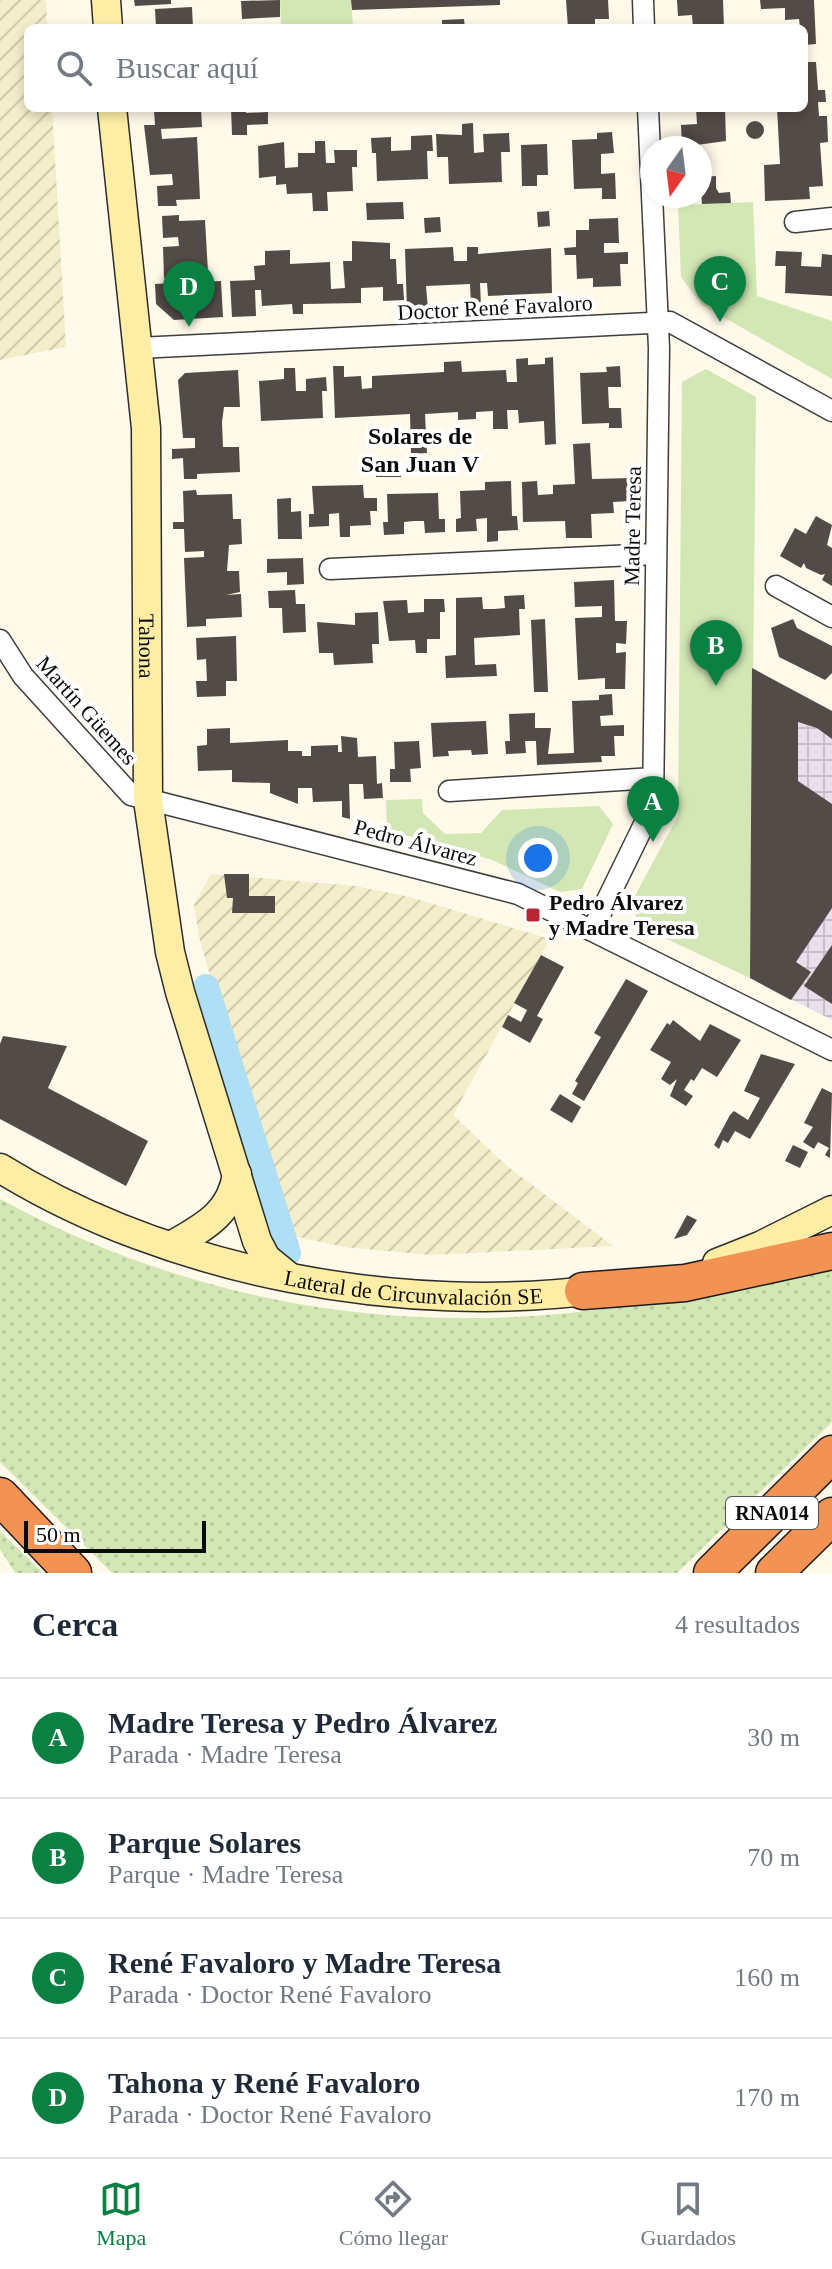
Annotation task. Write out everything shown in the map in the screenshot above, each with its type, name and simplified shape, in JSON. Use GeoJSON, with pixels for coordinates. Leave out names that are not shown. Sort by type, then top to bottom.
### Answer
{"type":"FeatureCollection","features":[{"type":"Feature","properties":{"kind":"highway"},"geometry":{"type":"LineString","coordinates":[[583,1291],[685,1283],[832,1251]]}},
{"type":"Feature","properties":{"kind":"highway","name":"RNA014"},"geometry":{"type":"LineString","coordinates":[[712,1573],[832,1454]]}},
{"type":"Feature","properties":{"kind":"highway"},"geometry":{"type":"LineString","coordinates":[[0,1496],[73,1573]]}},
{"type":"Feature","properties":{"kind":"highway","name":"RNA014"},"geometry":{"type":"LineString","coordinates":[[774,1573],[832,1516]]}},
{"type":"Feature","properties":{"kind":"street"},"geometry":{"type":"LineString","coordinates":[[106,0],[108,24]]}},
{"type":"Feature","properties":{"kind":"street"},"geometry":{"type":"LineString","coordinates":[[643,0],[644,24]]}},
{"type":"Feature","properties":{"kind":"street","name":"Tahona"},"geometry":{"type":"LineString","coordinates":[[112,112],[146,428],[148,800],[170,952],[190,1032],[262,1252],[288,1276]]}},
{"type":"Feature","properties":{"kind":"street","name":"Madre Teresa"},"geometry":{"type":"LineString","coordinates":[[592,931],[653,806],[658,323],[648,112]]}},
{"type":"Feature","properties":{"kind":"street"},"geometry":{"type":"LineString","coordinates":[[795,222],[832,218]]}},
{"type":"Feature","properties":{"kind":"street","name":"Doctor René Favaloro"},"geometry":{"type":"LineString","coordinates":[[138,348],[670,322],[832,411]]}},
{"type":"Feature","properties":{"kind":"street"},"geometry":{"type":"LineString","coordinates":[[330,569],[656,554]]}},
{"type":"Feature","properties":{"kind":"street"},"geometry":{"type":"LineString","coordinates":[[776,586],[832,617]]}},
{"type":"Feature","properties":{"kind":"street","name":"Martín Güemes"},"geometry":{"type":"LineString","coordinates":[[0,640],[23,676],[131,795],[148,800]]}},
{"type":"Feature","properties":{"kind":"street"},"geometry":{"type":"LineString","coordinates":[[449,791],[653,778]]}},
{"type":"Feature","properties":{"kind":"street","name":"Pedro Álvarez"},"geometry":{"type":"LineString","coordinates":[[148,800],[518,894],[832,1050]]}},
{"type":"Feature","properties":{"kind":"street","name":"Lateral de Circunvalación SE"},"geometry":{"type":"LineString","coordinates":[[0,1168],[60,1201],[171,1246],[288,1276],[425,1294],[493,1296],[583,1291],[661,1279],[723,1261],[832,1210]]}},
{"type":"Feature","properties":{"kind":"street"},"geometry":{"type":"LineString","coordinates":[[171,1246],[220,1215],[234,1192],[237,1174]]}},
{"type":"Feature","properties":{"kind":"shaded area"},"geometry":{"type":"Polygon","coordinates":[[[0,0],[46,0],[47,24],[24,24],[24,112],[52,112],[66,347],[0,360],[0,0]]]}},
{"type":"Feature","properties":{"kind":"shaded area"},"geometry":{"type":"Polygon","coordinates":[[[752,668],[832,711],[832,1020],[750,978],[752,668]]]}},
{"type":"Feature","properties":{"kind":"shaded area"},"geometry":{"type":"Polygon","coordinates":[[[211,874],[355,886],[410,897],[550,939],[453,1115],[507,1166],[613,1246],[430,1255],[344,1247],[285,1234],[199,937],[194,904],[211,874]]]}},
{"type":"Feature","properties":{"kind":"green space"},"geometry":{"type":"Polygon","coordinates":[[[280,0],[351,0],[353,24],[281,24],[280,0]]]}},
{"type":"Feature","properties":{"kind":"green space"},"geometry":{"type":"Polygon","coordinates":[[[753,202],[757,296],[832,321],[832,379],[702,305],[681,277],[678,208],[712,208],[712,204],[753,202]]]}},
{"type":"Feature","properties":{"kind":"green space"},"geometry":{"type":"Polygon","coordinates":[[[706,369],[756,397],[750,978],[639,926],[631,903],[678,816],[682,382],[706,369]]]}},
{"type":"Feature","properties":{"kind":"green space"},"geometry":{"type":"Polygon","coordinates":[[[422,799],[423,813],[445,834],[481,833],[502,810],[599,806],[613,824],[582,889],[560,892],[492,860],[387,830],[386,800],[422,799]]]}},
{"type":"Feature","properties":{"kind":"green space"},"geometry":{"type":"Polygon","coordinates":[[[0,1199],[74,1235],[149,1265],[226,1288],[304,1305],[382,1315],[462,1318],[543,1315],[625,1306],[832,1260],[832,1422],[677,1573],[112,1573],[0,1462],[0,1199]]]}},
{"type":"Feature","properties":{"kind":"green space"},"geometry":{"type":"Polygon","coordinates":[[[0,1531],[43,1573],[15,1573],[0,1549],[0,1531]]]}},
{"type":"Feature","properties":{"kind":"building"},"geometry":{"type":"Polygon","coordinates":[[[134,0],[171,0],[171,4],[135,6],[134,0]]]}},
{"type":"Feature","properties":{"kind":"building"},"geometry":{"type":"Polygon","coordinates":[[[280,0],[280,17],[242,19],[241,1],[280,0]]]}},
{"type":"Feature","properties":{"kind":"building"},"geometry":{"type":"Polygon","coordinates":[[[351,0],[500,0],[500,5],[352,10],[351,0]]]}},
{"type":"Feature","properties":{"kind":"building"},"geometry":{"type":"Polygon","coordinates":[[[566,0],[608,0],[609,19],[595,19],[595,24],[568,24],[566,0]]]}},
{"type":"Feature","properties":{"kind":"building"},"geometry":{"type":"Polygon","coordinates":[[[677,0],[723,0],[724,24],[693,24],[692,15],[678,16],[677,0]]]}},
{"type":"Feature","properties":{"kind":"building"},"geometry":{"type":"Polygon","coordinates":[[[760,0],[814,0],[816,44],[808,45],[808,24],[800,24],[799,19],[785,20],[785,8],[761,9],[760,0]]]}},
{"type":"Feature","properties":{"kind":"building"},"geometry":{"type":"Polygon","coordinates":[[[192,7],[193,24],[156,24],[155,9],[192,7]]]}},
{"type":"Feature","properties":{"kind":"building"},"geometry":{"type":"Polygon","coordinates":[[[464,19],[465,24],[442,24],[442,20],[464,19]]]}},
{"type":"Feature","properties":{"kind":"building"},"geometry":{"type":"Polygon","coordinates":[[[808,62],[816,62],[818,90],[825,90],[826,102],[818,102],[819,116],[827,116],[828,142],[820,143],[823,186],[809,187],[810,199],[765,201],[764,165],[780,164],[777,112],[808,112],[808,62]]]}},
{"type":"Feature","properties":{"kind":"building"},"geometry":{"type":"Polygon","coordinates":[[[154,112],[201,112],[202,127],[161,129],[162,139],[197,137],[200,199],[176,200],[177,206],[158,206],[157,186],[173,185],[172,174],[150,175],[144,125],[155,125],[154,112]]]}},
{"type":"Feature","properties":{"kind":"building"},"geometry":{"type":"Polygon","coordinates":[[[231,112],[268,112],[268,124],[247,125],[247,135],[232,135],[231,112]]]}},
{"type":"Feature","properties":{"kind":"building"},"geometry":{"type":"Polygon","coordinates":[[[696,112],[725,112],[726,141],[712,143],[712,136],[682,136],[681,125],[697,124],[696,112]]]}},
{"type":"Feature","properties":{"kind":"building"},"geometry":{"type":"Polygon","coordinates":[[[751,121],[759,121],[764,130],[762,137],[751,139],[746,134],[746,126],[751,121]]]}},
{"type":"Feature","properties":{"kind":"building"},"geometry":{"type":"Polygon","coordinates":[[[473,123],[474,153],[484,152],[483,134],[509,133],[510,152],[501,152],[502,182],[449,184],[448,157],[437,157],[436,134],[462,135],[462,124],[473,123]]]}},
{"type":"Feature","properties":{"kind":"building"},"geometry":{"type":"Polygon","coordinates":[[[612,132],[614,153],[601,154],[601,174],[615,173],[616,199],[602,199],[602,188],[574,189],[572,140],[597,139],[597,133],[612,132]]]}},
{"type":"Feature","properties":{"kind":"building"},"geometry":{"type":"Polygon","coordinates":[[[432,135],[433,151],[427,151],[428,179],[377,181],[376,153],[372,153],[371,138],[391,137],[391,151],[411,150],[411,136],[432,135]]]}},
{"type":"Feature","properties":{"kind":"building"},"geometry":{"type":"Polygon","coordinates":[[[315,141],[325,141],[326,163],[335,163],[334,150],[357,150],[357,167],[352,167],[353,191],[327,192],[328,211],[313,211],[312,193],[287,194],[286,184],[276,185],[276,176],[259,178],[258,146],[284,142],[285,168],[298,167],[298,153],[315,153],[315,141]]]}},
{"type":"Feature","properties":{"kind":"building"},"geometry":{"type":"Polygon","coordinates":[[[547,144],[548,175],[537,175],[537,186],[522,186],[521,145],[547,144]]]}},
{"type":"Feature","properties":{"kind":"building"},"geometry":{"type":"Polygon","coordinates":[[[712,176],[716,176],[719,193],[730,192],[731,203],[712,204],[712,176]]]}},
{"type":"Feature","properties":{"kind":"building"},"geometry":{"type":"Polygon","coordinates":[[[403,202],[404,219],[367,220],[366,203],[403,202]]]}},
{"type":"Feature","properties":{"kind":"building"},"geometry":{"type":"Polygon","coordinates":[[[549,211],[550,226],[538,227],[537,212],[549,211]]]}},
{"type":"Feature","properties":{"kind":"building"},"geometry":{"type":"Polygon","coordinates":[[[179,215],[179,221],[205,220],[208,272],[164,278],[163,247],[179,246],[178,237],[163,238],[162,216],[179,215]]]}},
{"type":"Feature","properties":{"kind":"building"},"geometry":{"type":"Polygon","coordinates":[[[440,217],[441,232],[425,233],[424,218],[440,217]]]}},
{"type":"Feature","properties":{"kind":"building"},"geometry":{"type":"Polygon","coordinates":[[[618,218],[619,243],[604,243],[604,253],[628,252],[628,264],[620,264],[621,286],[593,287],[593,278],[577,279],[576,255],[565,255],[564,248],[576,247],[576,230],[589,230],[589,219],[618,218]]]}},
{"type":"Feature","properties":{"kind":"building"},"geometry":{"type":"Polygon","coordinates":[[[352,241],[390,243],[390,259],[396,259],[397,284],[403,284],[404,300],[383,301],[383,287],[361,288],[361,303],[303,304],[303,314],[293,314],[292,304],[262,306],[261,290],[255,290],[256,316],[232,317],[230,281],[255,280],[254,266],[265,265],[265,251],[290,250],[290,264],[330,262],[331,289],[345,288],[343,261],[352,261],[352,241]]]}},
{"type":"Feature","properties":{"kind":"building"},"geometry":{"type":"Polygon","coordinates":[[[453,247],[454,261],[467,261],[467,247],[478,247],[478,254],[551,248],[552,293],[488,296],[487,283],[480,283],[481,306],[471,306],[470,284],[426,286],[428,309],[407,309],[405,249],[453,247]]]}},
{"type":"Feature","properties":{"kind":"building"},"geometry":{"type":"Polygon","coordinates":[[[776,251],[802,252],[801,266],[821,267],[822,254],[832,255],[832,296],[785,293],[786,266],[775,266],[776,251]]]}},
{"type":"Feature","properties":{"kind":"building"},"geometry":{"type":"Polygon","coordinates":[[[221,281],[223,317],[174,320],[156,304],[155,284],[221,281]]]}},
{"type":"Feature","properties":{"kind":"building"},"geometry":{"type":"Polygon","coordinates":[[[553,357],[556,444],[545,445],[544,421],[519,423],[518,410],[507,410],[508,429],[493,429],[493,411],[476,412],[476,419],[458,420],[458,412],[425,414],[427,453],[411,454],[410,414],[335,418],[333,366],[344,366],[344,377],[361,376],[362,389],[372,388],[372,376],[444,372],[444,362],[461,361],[462,372],[506,370],[507,382],[517,382],[516,359],[528,358],[528,365],[545,364],[545,358],[553,357]]]}},
{"type":"Feature","properties":{"kind":"building"},"geometry":{"type":"Polygon","coordinates":[[[620,366],[621,387],[608,387],[609,408],[621,408],[622,428],[609,428],[609,423],[582,424],[580,373],[607,372],[606,367],[620,366]]]}},
{"type":"Feature","properties":{"kind":"building"},"geometry":{"type":"Polygon","coordinates":[[[284,368],[295,368],[296,391],[306,391],[306,379],[326,377],[327,391],[322,391],[323,418],[261,421],[259,381],[284,379],[284,368]]]}},
{"type":"Feature","properties":{"kind":"building"},"geometry":{"type":"Polygon","coordinates":[[[238,370],[240,407],[224,407],[222,422],[223,447],[239,447],[240,472],[197,474],[197,479],[184,479],[183,458],[172,459],[172,449],[195,448],[195,438],[183,438],[178,380],[185,373],[238,370]]]}},
{"type":"Feature","properties":{"kind":"building"},"geometry":{"type":"Polygon","coordinates":[[[590,443],[592,479],[631,478],[630,501],[613,502],[614,513],[591,514],[592,538],[566,538],[565,521],[523,522],[522,482],[537,481],[538,495],[553,494],[553,485],[575,484],[573,444],[590,443]]]}},
{"type":"Feature","properties":{"kind":"building"},"geometry":{"type":"Polygon","coordinates":[[[400,463],[401,477],[376,477],[375,464],[400,463]]]}},
{"type":"Feature","properties":{"kind":"building"},"geometry":{"type":"Polygon","coordinates":[[[511,481],[512,516],[517,516],[518,530],[498,531],[498,541],[487,542],[487,518],[476,519],[477,531],[456,532],[456,519],[461,518],[460,491],[485,490],[485,482],[511,481]]]}},
{"type":"Feature","properties":{"kind":"building"},"geometry":{"type":"Polygon","coordinates":[[[363,485],[364,498],[377,498],[377,511],[370,511],[371,525],[350,526],[350,537],[340,537],[339,513],[329,514],[329,526],[309,527],[309,514],[314,514],[312,486],[363,485]]]}},
{"type":"Feature","properties":{"kind":"building"},"geometry":{"type":"Polygon","coordinates":[[[196,490],[197,495],[232,494],[233,519],[241,519],[242,544],[229,545],[227,571],[239,571],[240,592],[226,595],[241,594],[242,617],[206,619],[206,626],[187,627],[184,558],[204,557],[204,551],[185,552],[184,529],[173,529],[173,522],[184,522],[183,491],[196,490]]]}},
{"type":"Feature","properties":{"kind":"building"},"geometry":{"type":"Polygon","coordinates":[[[438,493],[439,519],[445,519],[445,532],[425,533],[424,521],[414,521],[404,522],[404,534],[384,535],[383,522],[388,522],[387,494],[438,493]]]}},
{"type":"Feature","properties":{"kind":"building"},"geometry":{"type":"Polygon","coordinates":[[[291,498],[291,512],[301,511],[302,539],[278,539],[277,499],[291,498]]]}},
{"type":"Feature","properties":{"kind":"building"},"geometry":{"type":"Polygon","coordinates":[[[816,516],[832,525],[827,545],[832,548],[832,586],[822,580],[825,574],[806,568],[804,563],[801,568],[780,556],[795,528],[806,534],[816,516]]]}},
{"type":"Feature","properties":{"kind":"building"},"geometry":{"type":"Polygon","coordinates":[[[303,558],[304,584],[287,585],[287,572],[267,573],[267,559],[303,558]]]}},
{"type":"Feature","properties":{"kind":"building"},"geometry":{"type":"Polygon","coordinates":[[[614,580],[615,621],[627,621],[626,644],[616,643],[616,653],[626,652],[625,689],[605,689],[605,678],[578,680],[575,618],[602,617],[602,606],[575,607],[574,582],[614,580]]]}},
{"type":"Feature","properties":{"kind":"building"},"geometry":{"type":"Polygon","coordinates":[[[295,590],[296,604],[305,604],[306,632],[283,633],[282,608],[269,608],[268,591],[295,590]]]}},
{"type":"Feature","properties":{"kind":"building"},"geometry":{"type":"Polygon","coordinates":[[[524,595],[525,609],[519,609],[520,635],[474,638],[475,665],[496,664],[497,676],[446,678],[445,656],[456,655],[456,598],[482,597],[483,609],[494,609],[505,608],[504,596],[524,595]]]}},
{"type":"Feature","properties":{"kind":"building"},"geometry":{"type":"Polygon","coordinates":[[[424,599],[444,599],[445,612],[440,612],[440,639],[427,639],[427,653],[416,653],[415,640],[389,641],[383,601],[407,600],[408,613],[424,612],[424,599]]]}},
{"type":"Feature","properties":{"kind":"building"},"geometry":{"type":"Polygon","coordinates":[[[378,612],[379,644],[372,644],[373,663],[334,665],[333,653],[319,653],[317,622],[355,625],[355,613],[378,612]]]}},
{"type":"Feature","properties":{"kind":"building"},"geometry":{"type":"Polygon","coordinates":[[[545,619],[548,692],[534,692],[531,620],[545,619]]]}},
{"type":"Feature","properties":{"kind":"building"},"geometry":{"type":"Polygon","coordinates":[[[793,619],[797,628],[832,646],[832,673],[825,680],[779,657],[771,628],[793,619]]]}},
{"type":"Feature","properties":{"kind":"building"},"geometry":{"type":"Polygon","coordinates":[[[236,636],[237,681],[226,681],[226,696],[197,697],[196,681],[207,681],[206,659],[197,660],[196,638],[236,636]]]}},
{"type":"Feature","properties":{"kind":"building"},"geometry":{"type":"Polygon","coordinates":[[[752,668],[832,711],[832,739],[817,728],[798,722],[798,781],[832,804],[832,908],[796,962],[811,972],[791,1000],[750,978],[752,668]]]}},
{"type":"Feature","properties":{"kind":"building"},"geometry":{"type":"Polygon","coordinates":[[[612,694],[613,715],[600,716],[601,726],[624,725],[624,736],[614,736],[615,756],[601,756],[602,762],[537,765],[536,741],[525,741],[526,753],[506,754],[505,741],[510,741],[509,714],[535,713],[535,728],[551,728],[548,754],[574,753],[572,701],[599,700],[599,695],[612,694]]]}},
{"type":"Feature","properties":{"kind":"building"},"geometry":{"type":"Polygon","coordinates":[[[486,721],[488,754],[472,755],[471,750],[448,751],[449,756],[433,757],[431,723],[486,721]]]}},
{"type":"Feature","properties":{"kind":"building"},"geometry":{"type":"Polygon","coordinates":[[[230,728],[230,743],[288,740],[288,751],[302,751],[302,756],[311,756],[311,746],[338,745],[338,752],[342,752],[341,736],[357,738],[358,757],[376,756],[377,784],[382,783],[383,798],[364,799],[363,784],[349,784],[350,819],[342,817],[342,801],[313,802],[312,788],[298,788],[298,804],[270,793],[270,783],[232,782],[232,770],[198,771],[197,746],[207,745],[207,729],[230,728]]]}},
{"type":"Feature","properties":{"kind":"building"},"geometry":{"type":"Polygon","coordinates":[[[419,741],[421,768],[410,769],[411,782],[390,782],[390,769],[395,769],[394,742],[419,741]]]}},
{"type":"Feature","properties":{"kind":"building"},"geometry":{"type":"Polygon","coordinates":[[[224,874],[249,874],[249,896],[275,896],[275,913],[232,913],[233,898],[227,898],[224,874]]]}},
{"type":"Feature","properties":{"kind":"building"},"geometry":{"type":"Polygon","coordinates":[[[832,945],[832,1004],[804,986],[832,945]]]}},
{"type":"Feature","properties":{"kind":"building"},"geometry":{"type":"Polygon","coordinates":[[[541,955],[564,967],[537,1016],[543,1019],[530,1043],[502,1027],[508,1015],[521,1022],[527,1010],[514,1003],[541,955]]]}},
{"type":"Feature","properties":{"kind":"building"},"geometry":{"type":"Polygon","coordinates":[[[626,979],[648,991],[584,1101],[572,1094],[578,1083],[575,1081],[601,1037],[594,1033],[626,979]]]}},
{"type":"Feature","properties":{"kind":"building"},"geometry":{"type":"Polygon","coordinates":[[[673,1020],[700,1041],[710,1024],[741,1040],[717,1077],[702,1068],[694,1081],[691,1079],[684,1090],[693,1096],[686,1106],[670,1096],[677,1079],[670,1085],[661,1079],[671,1062],[650,1050],[667,1023],[670,1025],[673,1020]]]}},
{"type":"Feature","properties":{"kind":"building"},"geometry":{"type":"Polygon","coordinates":[[[3,1036],[67,1046],[48,1088],[148,1141],[126,1186],[0,1119],[0,1044],[3,1036]]]}},
{"type":"Feature","properties":{"kind":"building"},"geometry":{"type":"Polygon","coordinates":[[[761,1054],[795,1064],[750,1139],[735,1131],[728,1143],[723,1140],[719,1149],[714,1145],[730,1115],[734,1111],[748,1120],[760,1098],[744,1091],[761,1054]]]}},
{"type":"Feature","properties":{"kind":"building"},"geometry":{"type":"Polygon","coordinates":[[[822,1088],[832,1093],[830,1158],[825,1155],[829,1148],[818,1142],[814,1149],[803,1142],[813,1127],[804,1123],[822,1088]]]}},
{"type":"Feature","properties":{"kind":"building"},"geometry":{"type":"Polygon","coordinates":[[[560,1094],[581,1107],[572,1123],[550,1110],[560,1094]]]}},
{"type":"Feature","properties":{"kind":"building"},"geometry":{"type":"Polygon","coordinates":[[[793,1145],[808,1152],[800,1168],[785,1161],[793,1145]]]}},
{"type":"Feature","properties":{"kind":"building"},"geometry":{"type":"Polygon","coordinates":[[[687,1215],[697,1220],[687,1235],[674,1239],[687,1215]]]}},
{"type":"Feature","properties":{"kind":"waterway"},"geometry":{"type":"LineString","coordinates":[[206,987],[288,1253]]}},
{"type":"Feature","properties":{"kind":"place","name":"René Favaloro y Madre Teresa"},"geometry":{"type":"Point","coordinates":[720,322]}},
{"type":"Feature","properties":{"kind":"place","name":"Tahona y René Favaloro"},"geometry":{"type":"Point","coordinates":[189,327]}},
{"type":"Feature","properties":{"kind":"place","name":"Parque Solares"},"geometry":{"type":"Point","coordinates":[716,686]}},
{"type":"Feature","properties":{"kind":"place","name":"Madre Teresa y Pedro Álvarez"},"geometry":{"type":"Point","coordinates":[653,842]}},
{"type":"Feature","properties":{"kind":"place","name":"Pedro Álvarez y Madre Teresa"},"geometry":{"type":"Point","coordinates":[533,915]}},
{"type":"Feature","properties":{"kind":"district","name":"Solares de San Juan V"},"geometry":{"type":"Point","coordinates":[420,450]}}]}
